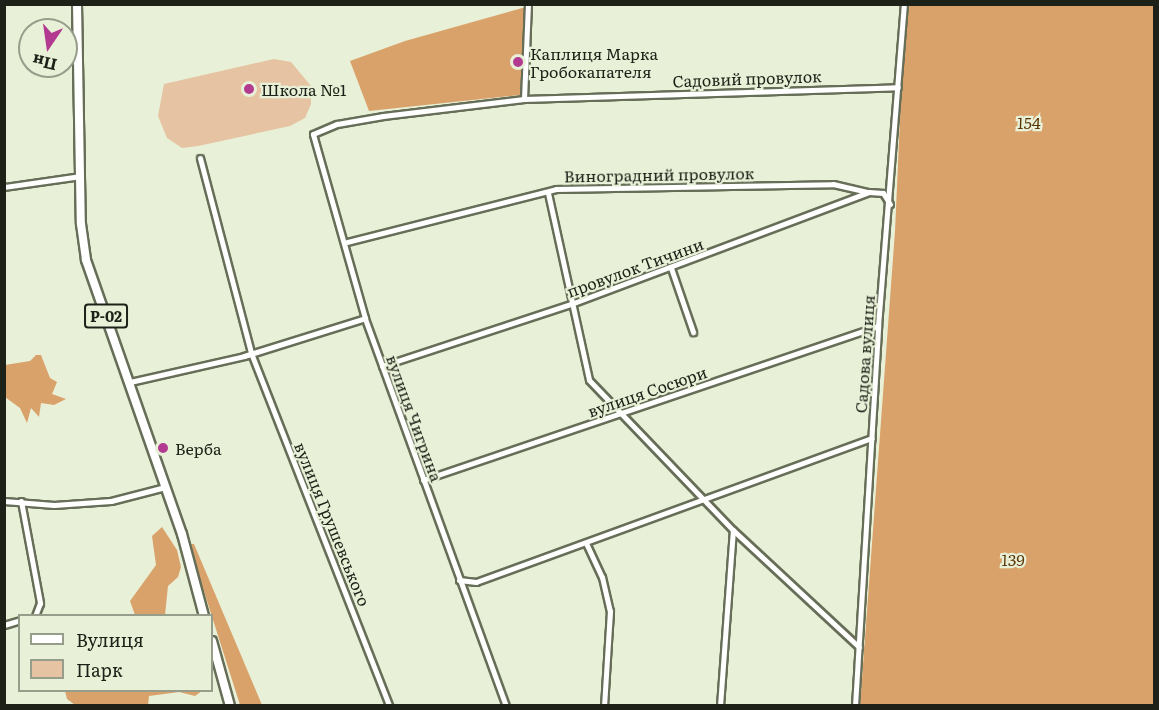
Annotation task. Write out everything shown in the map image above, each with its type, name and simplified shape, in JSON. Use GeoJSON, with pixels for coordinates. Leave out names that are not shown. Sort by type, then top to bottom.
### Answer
{"type":"FeatureCollection","features":[{"type":"Feature","properties":{"kind":"main road","name":"Р-02"},"geometry":{"type":"LineString","coordinates":[[77,4],[80,176],[86,260],[165,487],[204,614]]}},
{"type":"Feature","properties":{"kind":"main road"},"geometry":{"type":"LineString","coordinates":[[213,645],[230,705]]}},
{"type":"Feature","properties":{"kind":"street"},"geometry":{"type":"LineString","coordinates":[[524,99],[528,4]]}},
{"type":"Feature","properties":{"kind":"street","name":"Садова вулиця"},"geometry":{"type":"LineString","coordinates":[[855,705],[878,326],[890,204],[904,4]]}},
{"type":"Feature","properties":{"kind":"street","name":"Садовий провулок"},"geometry":{"type":"LineString","coordinates":[[313,134],[337,124],[372,118],[524,99],[898,87]]}},
{"type":"Feature","properties":{"kind":"street","name":"вулиця Чигрина"},"geometry":{"type":"LineString","coordinates":[[313,134],[347,242],[365,318],[506,705]]}},
{"type":"Feature","properties":{"kind":"street","name":"вулиця Грушевського"},"geometry":{"type":"LineString","coordinates":[[200,158],[251,353],[389,705]]}},
{"type":"Feature","properties":{"kind":"street"},"geometry":{"type":"LineString","coordinates":[[4,187],[80,176]]}},
{"type":"Feature","properties":{"kind":"street","name":"Виноградний провулок"},"geometry":{"type":"LineString","coordinates":[[347,242],[548,194],[579,189],[833,184],[869,192]]}},
{"type":"Feature","properties":{"kind":"street"},"geometry":{"type":"LineString","coordinates":[[869,192],[883,194],[890,204]]}},
{"type":"Feature","properties":{"kind":"street","name":"провулок Тичини"},"geometry":{"type":"LineString","coordinates":[[382,366],[571,304],[869,192]]}},
{"type":"Feature","properties":{"kind":"street"},"geometry":{"type":"LineString","coordinates":[[548,194],[589,380],[733,530],[859,647]]}},
{"type":"Feature","properties":{"kind":"street"},"geometry":{"type":"LineString","coordinates":[[670,268],[693,332]]}},
{"type":"Feature","properties":{"kind":"street"},"geometry":{"type":"LineString","coordinates":[[130,382],[251,353],[365,318]]}},
{"type":"Feature","properties":{"kind":"street","name":"вулиця Сосюри"},"geometry":{"type":"LineString","coordinates":[[423,480],[878,326]]}},
{"type":"Feature","properties":{"kind":"street"},"geometry":{"type":"LineString","coordinates":[[459,580],[476,582],[872,438]]}},
{"type":"Feature","properties":{"kind":"street"},"geometry":{"type":"LineString","coordinates":[[4,501],[54,505],[111,501],[165,487]]}},
{"type":"Feature","properties":{"kind":"street"},"geometry":{"type":"LineString","coordinates":[[21,501],[40,603],[35,614]]}},
{"type":"Feature","properties":{"kind":"street"},"geometry":{"type":"LineString","coordinates":[[720,705],[733,530]]}},
{"type":"Feature","properties":{"kind":"street"},"geometry":{"type":"LineString","coordinates":[[586,543],[602,577],[610,610],[604,705]]}},
{"type":"Feature","properties":{"kind":"green space","name":"139"},"geometry":{"type":"Polygon","coordinates":[[[905,5],[1154,5],[1154,705],[860,706],[895,231],[905,5]]]}},
{"type":"Feature","properties":{"kind":"green space"},"geometry":{"type":"Polygon","coordinates":[[[526,7],[520,95],[369,111],[350,61],[405,41],[526,7]]]}},
{"type":"Feature","properties":{"kind":"green space"},"geometry":{"type":"Polygon","coordinates":[[[274,59],[291,62],[311,86],[311,104],[305,118],[290,126],[198,146],[182,148],[167,138],[158,116],[164,84],[274,59]]]}},
{"type":"Feature","properties":{"kind":"green space"},"geometry":{"type":"Polygon","coordinates":[[[36,355],[41,355],[50,378],[57,382],[52,394],[66,399],[54,405],[41,403],[39,417],[31,408],[27,423],[20,408],[5,397],[5,365],[30,361],[36,355]]]}},
{"type":"Feature","properties":{"kind":"green space"},"geometry":{"type":"Polygon","coordinates":[[[162,527],[177,550],[181,567],[178,577],[168,586],[165,614],[135,614],[130,601],[156,565],[152,536],[162,527]]]}},
{"type":"Feature","properties":{"kind":"green space"},"geometry":{"type":"Polygon","coordinates":[[[189,544],[194,544],[262,705],[240,705],[189,544]]]}},
{"type":"Feature","properties":{"kind":"green space"},"geometry":{"type":"Polygon","coordinates":[[[65,692],[179,692],[149,696],[148,706],[75,705],[67,699],[65,692]]]}},
{"type":"Feature","properties":{"kind":"green space"},"geometry":{"type":"Polygon","coordinates":[[[179,692],[201,692],[195,696],[179,692]]]}},
{"type":"Feature","properties":{"kind":"place","name":"Каплиця Марка Гробокапателя"},"geometry":{"type":"Point","coordinates":[518,62]}},
{"type":"Feature","properties":{"kind":"place","name":"Школа №1"},"geometry":{"type":"Point","coordinates":[249,89]}},
{"type":"Feature","properties":{"kind":"place","name":"Верба"},"geometry":{"type":"Point","coordinates":[163,448]}},
{"type":"Feature","properties":{"kind":"park label","name":"154"},"geometry":{"type":"Point","coordinates":[1029,122]}}]}
